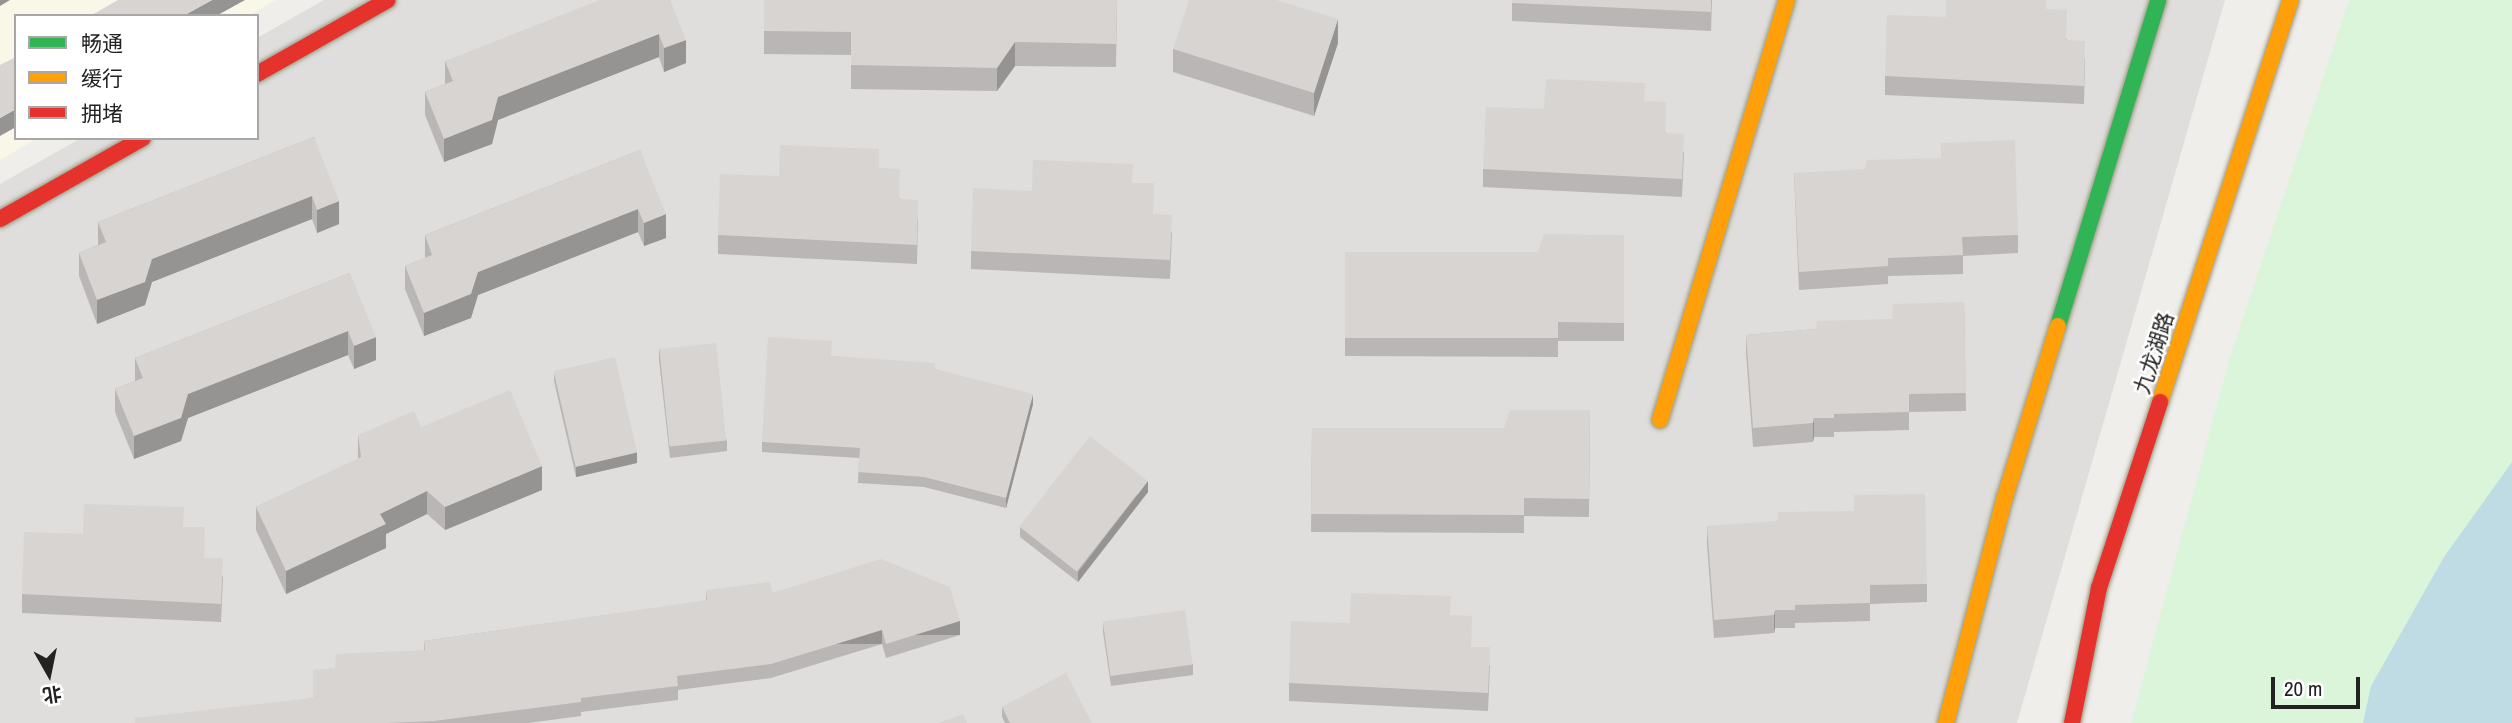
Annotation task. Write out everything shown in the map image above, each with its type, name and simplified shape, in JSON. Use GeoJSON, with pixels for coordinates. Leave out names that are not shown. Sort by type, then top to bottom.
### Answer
{"type":"FeatureCollection","features":[{"type":"Feature","properties":{"kind":"street"},"geometry":{"type":"LineString","coordinates":[[259,73],[388,0]]}},
{"type":"Feature","properties":{"kind":"street"},"geometry":{"type":"LineString","coordinates":[[1660,420],[1787,0]]}},
{"type":"Feature","properties":{"kind":"street"},"geometry":{"type":"LineString","coordinates":[[1946,723],[2005,497],[2158,0]]}},
{"type":"Feature","properties":{"kind":"street","name":"九龙湖路"},"geometry":{"type":"LineString","coordinates":[[2072,723],[2099,588],[2291,0]]}},
{"type":"Feature","properties":{"kind":"street"},"geometry":{"type":"LineString","coordinates":[[0,219],[139,140]]}},
{"type":"Feature","properties":{"kind":"shaded area"},"geometry":{"type":"Polygon","coordinates":[[[0,0],[276,0],[252,14],[14,14],[14,140],[35,140],[0,160],[0,0]]]}},
{"type":"Feature","properties":{"kind":"shaded area"},"geometry":{"type":"Polygon","coordinates":[[[324,0],[2225,0],[2017,723],[0,723],[0,184],[77,140],[259,140],[259,37],[324,0]]]}},
{"type":"Feature","properties":{"kind":"green space"},"geometry":{"type":"Polygon","coordinates":[[[2349,0],[2512,0],[2512,723],[2131,723],[2229,360],[2349,0]]]}},
{"type":"Feature","properties":{"kind":"water"},"geometry":{"type":"Polygon","coordinates":[[[2512,462],[2512,723],[2363,723],[2371,686],[2444,557],[2512,462]]]}},
{"type":"Feature","properties":{"kind":"building"},"geometry":{"type":"Polygon","coordinates":[[[118,0],[212,0],[187,14],[94,14],[118,0]]]}},
{"type":"Feature","properties":{"kind":"building"},"geometry":{"type":"Polygon","coordinates":[[[600,0],[670,0],[686,40],[664,48],[659,34],[498,97],[492,120],[444,139],[425,92],[453,81],[445,61],[600,0]]]}},
{"type":"Feature","properties":{"kind":"building"},"geometry":{"type":"Polygon","coordinates":[[[764,0],[1117,0],[1116,44],[1015,42],[997,68],[851,65],[851,32],[764,31],[764,0]]]}},
{"type":"Feature","properties":{"kind":"building"},"geometry":{"type":"Polygon","coordinates":[[[1189,0],[1276,0],[1338,19],[1314,93],[1173,49],[1189,0]]]}},
{"type":"Feature","properties":{"kind":"building"},"geometry":{"type":"Polygon","coordinates":[[[1512,0],[1711,0],[1711,12],[1512,3],[1512,0]]]}},
{"type":"Feature","properties":{"kind":"building"},"geometry":{"type":"Polygon","coordinates":[[[1946,0],[2046,0],[2046,9],[2067,10],[2066,40],[2085,41],[2084,86],[1885,76],[1887,15],[1946,17],[1946,0]]]}},
{"type":"Feature","properties":{"kind":"building"},"geometry":{"type":"Polygon","coordinates":[[[14,58],[14,110],[0,118],[0,65],[14,58]]]}},
{"type":"Feature","properties":{"kind":"building"},"geometry":{"type":"Polygon","coordinates":[[[1546,79],[1645,83],[1644,101],[1666,102],[1665,133],[1684,134],[1682,179],[1483,169],[1486,107],[1544,109],[1546,79]]]}},
{"type":"Feature","properties":{"kind":"building"},"geometry":{"type":"Polygon","coordinates":[[[314,137],[339,201],[317,210],[312,196],[152,259],[145,282],[97,300],[79,253],[106,242],[98,222],[314,137]]]}},
{"type":"Feature","properties":{"kind":"building"},"geometry":{"type":"Polygon","coordinates":[[[2015,140],[2018,235],[1962,237],[1963,255],[1888,258],[1888,266],[1799,272],[1794,173],[1865,169],[1867,160],[1941,158],[1941,143],[2015,140]]]}},
{"type":"Feature","properties":{"kind":"building"},"geometry":{"type":"Polygon","coordinates":[[[780,145],[879,149],[879,168],[900,169],[899,199],[918,200],[917,245],[718,235],[720,174],[779,176],[780,145]]]}},
{"type":"Feature","properties":{"kind":"building"},"geometry":{"type":"Polygon","coordinates":[[[640,150],[666,214],[644,223],[638,209],[478,272],[471,294],[424,313],[405,266],[432,255],[425,235],[640,150]]]}},
{"type":"Feature","properties":{"kind":"building"},"geometry":{"type":"Polygon","coordinates":[[[1033,160],[1133,164],[1132,183],[1154,183],[1153,214],[1172,215],[1170,260],[971,251],[973,188],[1032,191],[1033,160]]]}},
{"type":"Feature","properties":{"kind":"building"},"geometry":{"type":"Polygon","coordinates":[[[1544,234],[1624,235],[1624,323],[1558,322],[1558,338],[1345,338],[1345,252],[1538,252],[1544,234]]]}},
{"type":"Feature","properties":{"kind":"building"},"geometry":{"type":"Polygon","coordinates":[[[350,273],[376,337],[354,346],[348,331],[188,394],[181,418],[134,436],[115,389],[143,378],[135,358],[350,273]]]}},
{"type":"Feature","properties":{"kind":"building"},"geometry":{"type":"Polygon","coordinates":[[[1964,302],[1966,393],[1909,394],[1909,412],[1834,414],[1834,418],[1814,418],[1813,423],[1753,428],[1746,335],[1816,329],[1817,321],[1893,319],[1892,304],[1964,302]]]}},
{"type":"Feature","properties":{"kind":"building"},"geometry":{"type":"Polygon","coordinates":[[[768,337],[832,341],[831,356],[935,363],[935,369],[1033,394],[1006,498],[924,477],[858,472],[860,448],[762,442],[768,337]]]}},
{"type":"Feature","properties":{"kind":"building"},"geometry":{"type":"Polygon","coordinates":[[[716,343],[726,440],[670,446],[659,349],[716,343]]]}},
{"type":"Feature","properties":{"kind":"building"},"geometry":{"type":"Polygon","coordinates":[[[615,357],[637,452],[576,467],[554,371],[615,357]]]}},
{"type":"Feature","properties":{"kind":"building"},"geometry":{"type":"Polygon","coordinates":[[[510,390],[542,466],[445,507],[427,491],[380,514],[386,524],[286,571],[256,507],[361,457],[358,435],[414,411],[421,427],[510,390]]]}},
{"type":"Feature","properties":{"kind":"building"},"geometry":{"type":"Polygon","coordinates":[[[1510,410],[1590,410],[1589,499],[1524,498],[1524,515],[1311,514],[1312,428],[1504,428],[1510,410]]]}},
{"type":"Feature","properties":{"kind":"building"},"geometry":{"type":"Polygon","coordinates":[[[1090,436],[1148,481],[1077,572],[1019,527],[1090,436]]]}},
{"type":"Feature","properties":{"kind":"building"},"geometry":{"type":"Polygon","coordinates":[[[1925,494],[1927,584],[1870,585],[1870,603],[1795,605],[1795,610],[1775,610],[1774,615],[1714,620],[1707,526],[1777,521],[1778,512],[1854,511],[1854,495],[1925,494]]]}},
{"type":"Feature","properties":{"kind":"building"},"geometry":{"type":"Polygon","coordinates":[[[84,504],[184,507],[183,527],[205,527],[204,558],[223,558],[221,604],[22,594],[24,532],[83,534],[84,504]]]}},
{"type":"Feature","properties":{"kind":"building"},"geometry":{"type":"Polygon","coordinates":[[[881,559],[950,587],[960,621],[886,644],[882,630],[771,664],[677,676],[678,686],[434,721],[135,723],[135,718],[313,698],[313,670],[335,668],[336,654],[425,650],[424,641],[707,600],[706,590],[770,582],[772,593],[881,559]]]}},
{"type":"Feature","properties":{"kind":"building"},"geometry":{"type":"Polygon","coordinates":[[[1351,593],[1451,596],[1450,615],[1472,616],[1471,647],[1490,647],[1488,693],[1289,683],[1291,621],[1350,623],[1351,593]]]}},
{"type":"Feature","properties":{"kind":"building"},"geometry":{"type":"Polygon","coordinates":[[[1185,610],[1193,664],[1110,676],[1103,622],[1185,610]]]}},
{"type":"Feature","properties":{"kind":"building"},"geometry":{"type":"Polygon","coordinates":[[[1066,673],[1092,723],[1010,723],[1002,707],[1066,673]]]}},
{"type":"Feature","properties":{"kind":"building"},"geometry":{"type":"Polygon","coordinates":[[[963,714],[967,723],[938,723],[963,714]]]}},
{"type":"Feature","properties":{"kind":"traffic: fast"},"geometry":{"type":"LineString","coordinates":[[2058,326],[2158,0]]}},
{"type":"Feature","properties":{"kind":"traffic: slow"},"geometry":{"type":"LineString","coordinates":[[1660,420],[1787,0]]}},
{"type":"Feature","properties":{"kind":"traffic: slow"},"geometry":{"type":"LineString","coordinates":[[2160,402],[2291,0]]}},
{"type":"Feature","properties":{"kind":"traffic: slow"},"geometry":{"type":"LineString","coordinates":[[1946,723],[2005,497],[2058,326]]}},
{"type":"Feature","properties":{"kind":"traffic: jam"},"geometry":{"type":"LineString","coordinates":[[259,73],[388,0]]}},
{"type":"Feature","properties":{"kind":"traffic: jam"},"geometry":{"type":"LineString","coordinates":[[0,219],[139,140]]}},
{"type":"Feature","properties":{"kind":"traffic: jam"},"geometry":{"type":"LineString","coordinates":[[2072,723],[2099,588],[2160,402]]}}]}
